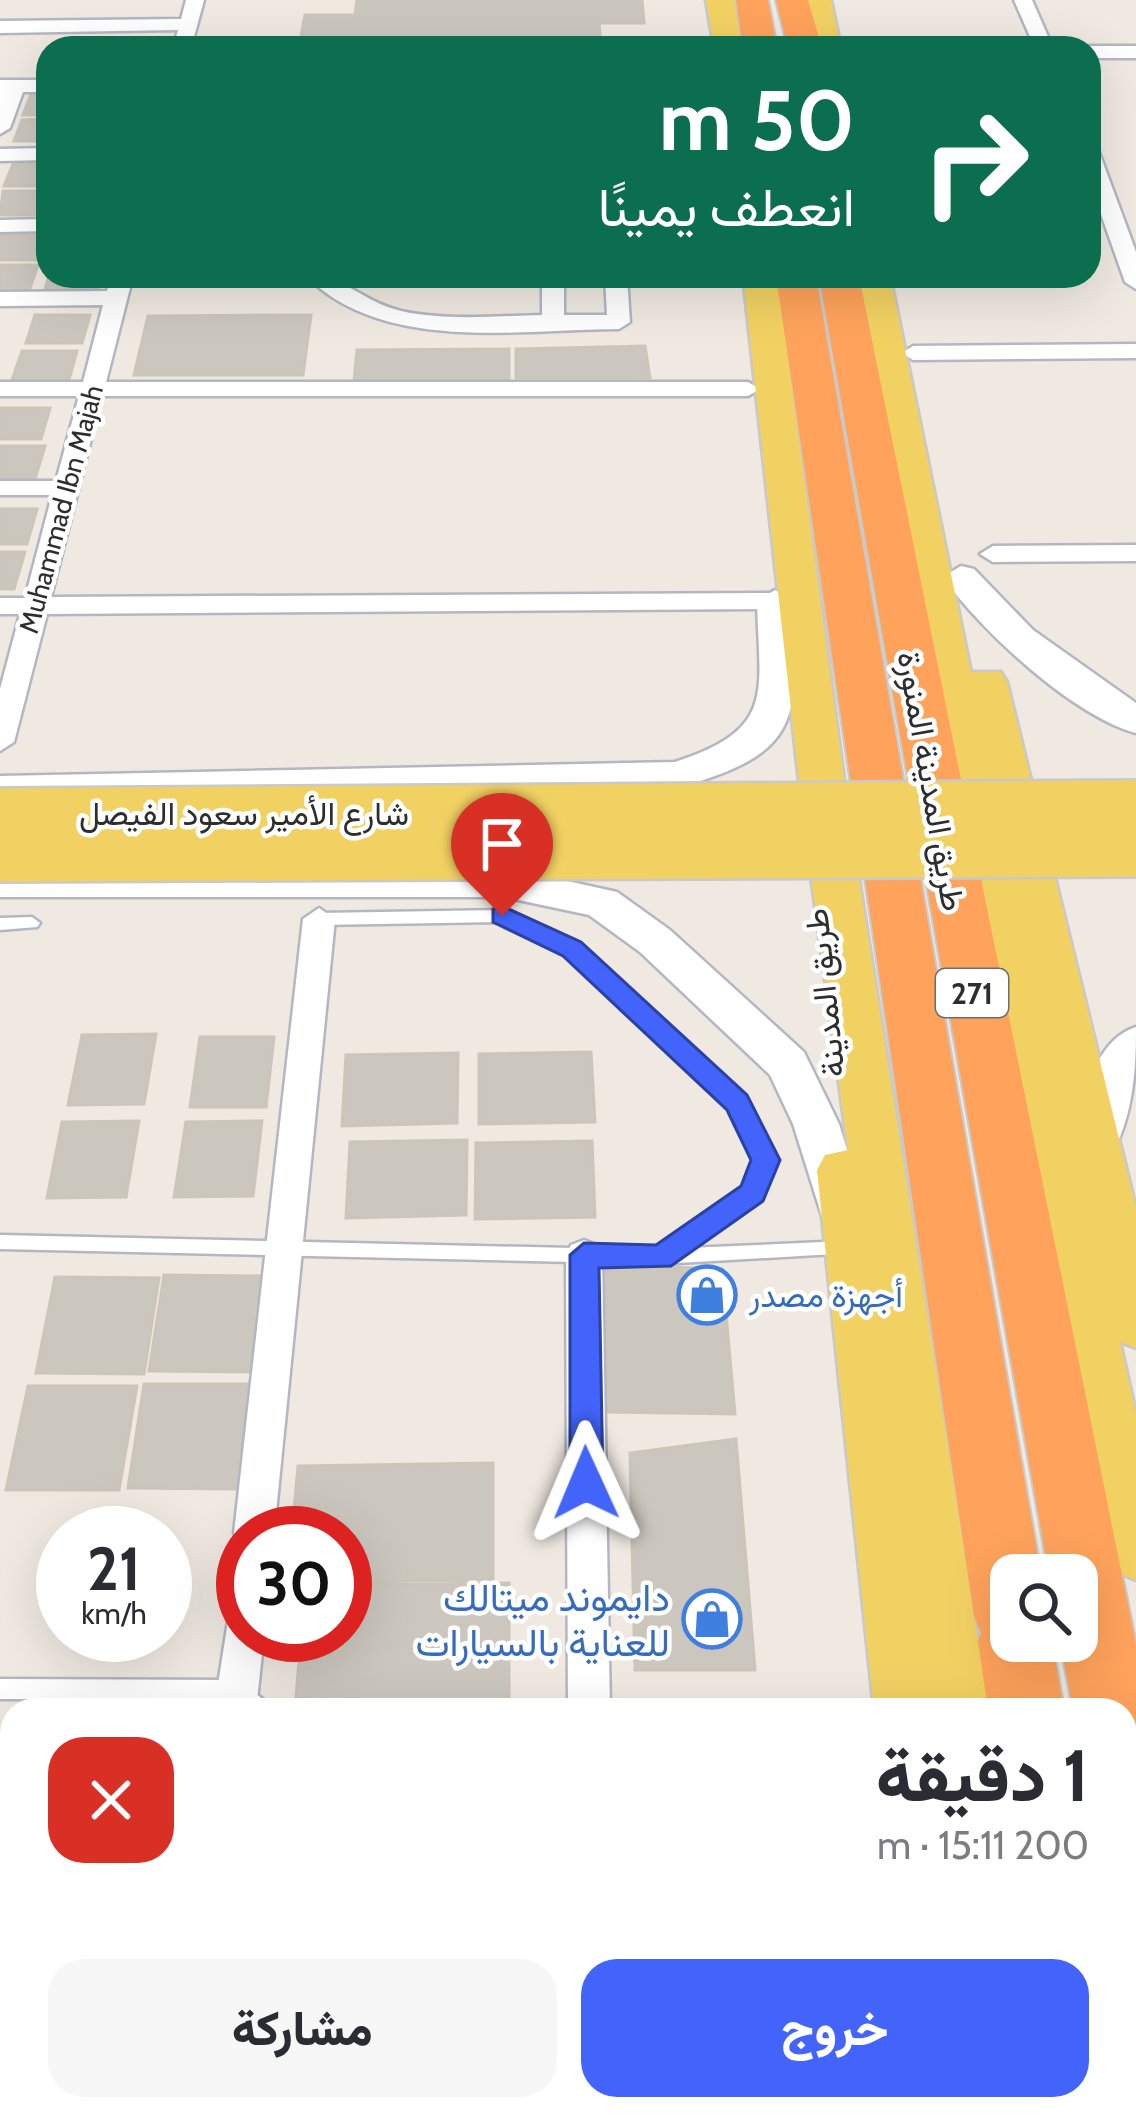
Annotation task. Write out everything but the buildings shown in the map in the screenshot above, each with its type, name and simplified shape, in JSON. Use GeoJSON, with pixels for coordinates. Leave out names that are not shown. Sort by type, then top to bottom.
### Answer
{"type":"FeatureCollection","features":[{"type":"Feature","properties":{"kind":"highway"},"geometry":{"type":"LineString","coordinates":[[731,36],[735,0]]}},
{"type":"Feature","properties":{"kind":"highway"},"geometry":{"type":"LineString","coordinates":[[752,0],[758,36]]}},
{"type":"Feature","properties":{"kind":"highway"},"geometry":{"type":"LineString","coordinates":[[780,0],[784,36]]}},
{"type":"Feature","properties":{"kind":"highway"},"geometry":{"type":"LineString","coordinates":[[792,0],[802,36]]}},
{"type":"Feature","properties":{"kind":"highway","name":"طريق المدينة المنورة"},"geometry":{"type":"LineString","coordinates":[[798,288],[1001,1554]]}},
{"type":"Feature","properties":{"kind":"highway","name":"طريق المدينة المنورة"},"geometry":{"type":"LineString","coordinates":[[841,288],[1109,1698]]}},
{"type":"Feature","properties":{"kind":"highway"},"geometry":{"type":"LineString","coordinates":[[1018,1662],[1024,1698]]}},
{"type":"Feature","properties":{"kind":"main road"},"geometry":{"type":"LineString","coordinates":[[720,0],[728,36]]}},
{"type":"Feature","properties":{"kind":"main road"},"geometry":{"type":"LineString","coordinates":[[817,0],[824,36]]}},
{"type":"Feature","properties":{"kind":"main road","name":"طريق المدينة"},"geometry":{"type":"LineString","coordinates":[[741,288],[759,369]]}},
{"type":"Feature","properties":{"kind":"main road","name":"طريق المدينة"},"geometry":{"type":"LineString","coordinates":[[760,288],[759,369],[775,602],[906,1698]]}},
{"type":"Feature","properties":{"kind":"main road"},"geometry":{"type":"LineString","coordinates":[[901,316],[977,565],[1136,1324]]}},
{"type":"Feature","properties":{"kind":"main road"},"geometry":{"type":"LineString","coordinates":[[901,316],[982,829],[1136,1551]]}},
{"type":"Feature","properties":{"kind":"main road"},"geometry":{"type":"LineString","coordinates":[[759,369],[954,1698]]}},
{"type":"Feature","properties":{"kind":"main road","name":"شارع الأمير سعود الفيصل"},"geometry":{"type":"LineString","coordinates":[[0,856],[982,829],[1136,806]]}},
{"type":"Feature","properties":{"kind":"main road","name":"شارع الأمير سعود الفيصل"},"geometry":{"type":"LineString","coordinates":[[0,814],[828,831]]}},
{"type":"Feature","properties":{"kind":"main road","name":"شارع الأمير سعود الفيصل"},"geometry":{"type":"LineString","coordinates":[[982,829],[1136,851]]}},
{"type":"Feature","properties":{"kind":"street"},"geometry":{"type":"LineString","coordinates":[[185,36],[195,0]]}},
{"type":"Feature","properties":{"kind":"street"},"geometry":{"type":"LineString","coordinates":[[1023,0],[1039,36]]}},
{"type":"Feature","properties":{"kind":"street"},"geometry":{"type":"LineString","coordinates":[[0,27],[188,24]]}},
{"type":"Feature","properties":{"kind":"street"},"geometry":{"type":"LineString","coordinates":[[1101,52],[1136,52]]}},
{"type":"Feature","properties":{"kind":"street"},"geometry":{"type":"LineString","coordinates":[[0,128],[8,86]]}},
{"type":"Feature","properties":{"kind":"street"},"geometry":{"type":"LineString","coordinates":[[0,155],[36,154]]}},
{"type":"Feature","properties":{"kind":"street"},"geometry":{"type":"LineString","coordinates":[[1105,189],[1136,282]]}},
{"type":"Feature","properties":{"kind":"street"},"geometry":{"type":"LineString","coordinates":[[0,226],[36,225]]}},
{"type":"Feature","properties":{"kind":"street"},"geometry":{"type":"LineString","coordinates":[[0,299],[109,288]]}},
{"type":"Feature","properties":{"kind":"street","name":"Muhammad Ibn Majah"},"geometry":{"type":"LineString","coordinates":[[0,742],[119,288]]}},
{"type":"Feature","properties":{"kind":"street"},"geometry":{"type":"LineString","coordinates":[[336,288],[369,308],[409,320],[619,322],[617,288]]}},
{"type":"Feature","properties":{"kind":"street"},"geometry":{"type":"LineString","coordinates":[[553,288],[554,322]]}},
{"type":"Feature","properties":{"kind":"street"},"geometry":{"type":"LineString","coordinates":[[901,316],[1136,351]]}},
{"type":"Feature","properties":{"kind":"street"},"geometry":{"type":"LineString","coordinates":[[0,389],[759,369]]}},
{"type":"Feature","properties":{"kind":"street"},"geometry":{"type":"LineString","coordinates":[[0,488],[67,488]]}},
{"type":"Feature","properties":{"kind":"street"},"geometry":{"type":"LineString","coordinates":[[1136,553],[977,565],[986,609],[1052,667],[1136,720]]}},
{"type":"Feature","properties":{"kind":"street"},"geometry":{"type":"LineString","coordinates":[[0,606],[775,602],[774,721],[758,743],[726,761],[677,775],[0,789]]}},
{"type":"Feature","properties":{"kind":"street"},"geometry":{"type":"LineString","coordinates":[[544,891],[599,873],[617,830],[613,791],[570,779]]}},
{"type":"Feature","properties":{"kind":"street"},"geometry":{"type":"LineString","coordinates":[[0,882],[504,883],[602,903],[655,941],[788,1064],[816,1124],[853,1248]]}},
{"type":"Feature","properties":{"kind":"street"},"geometry":{"type":"LineString","coordinates":[[257,1506],[319,919]]}},
{"type":"Feature","properties":{"kind":"street"},"geometry":{"type":"LineString","coordinates":[[1095,1143],[1115,1073],[1136,1043]]}},
{"type":"Feature","properties":{"kind":"street"},"geometry":{"type":"LineString","coordinates":[[584,1255],[589,1698]]}},
{"type":"Feature","properties":{"kind":"street"},"geometry":{"type":"LineString","coordinates":[[243,1662],[244,1698]]}},
{"type":"Feature","properties":{"kind":"lane"},"geometry":{"type":"LineString","coordinates":[[319,919],[502,916],[572,949],[737,1103],[766,1160],[753,1193],[661,1257]]}},
{"type":"Feature","properties":{"kind":"lane"},"geometry":{"type":"LineString","coordinates":[[0,924],[32,923]]}},
{"type":"Feature","properties":{"kind":"lane"},"geometry":{"type":"LineString","coordinates":[[0,1241],[661,1257],[853,1248]]}},
{"type":"Feature","properties":{"kind":"lane"},"geometry":{"type":"LineString","coordinates":[[0,1689],[157,1698]]}},
{"type":"Feature","properties":{"kind":"place","name":"أجهزة مصدر"},"geometry":{"type":"Point","coordinates":[707,1295]}},
{"type":"Feature","properties":{"kind":"place","name":"دايموند ميتالك للعناية بالسيارات"},"geometry":{"type":"Point","coordinates":[712,1619]}},
{"type":"Feature","properties":{"kind":"route"},"geometry":{"type":"LineString","coordinates":[[502,916],[572,949],[737,1103],[766,1160],[753,1193],[661,1257],[584,1255],[586,1483]]}}]}
